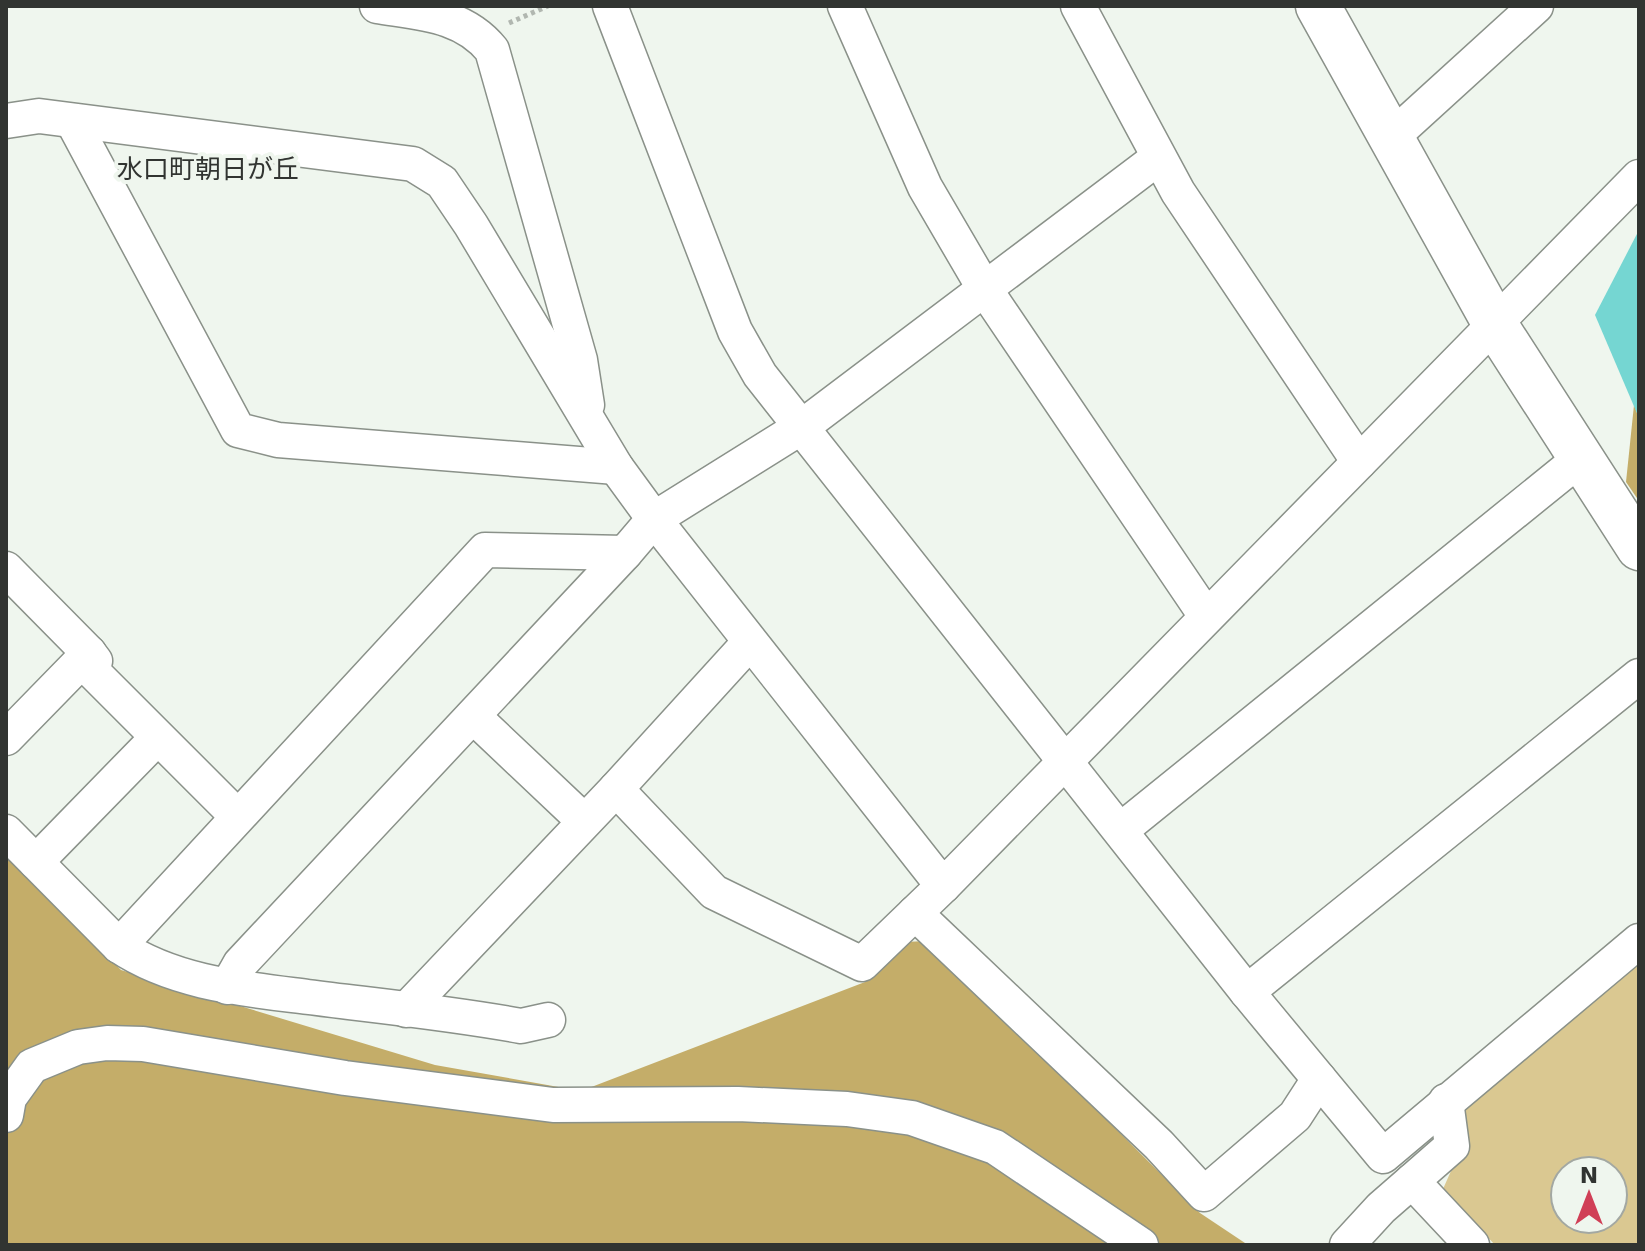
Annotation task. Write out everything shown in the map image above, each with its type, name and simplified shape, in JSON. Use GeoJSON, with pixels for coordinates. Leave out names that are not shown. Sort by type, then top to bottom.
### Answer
{"type":"FeatureCollection","features":[{"type":"Feature","properties":{"kind":"street"},"geometry":{"type":"LineString","coordinates":[[377,6],[451,19],[478,33],[492,50],[580,360],[590,425]]}},
{"type":"Feature","properties":{"kind":"street"},"geometry":{"type":"LineString","coordinates":[[845,6],[925,187],[984,288],[1206,616]]}},
{"type":"Feature","properties":{"kind":"street"},"geometry":{"type":"LineString","coordinates":[[1078,6],[1158,158],[1359,462]]}},
{"type":"Feature","properties":{"kind":"street"},"geometry":{"type":"LineString","coordinates":[[1318,6],[1496,326],[1639,548]]}},
{"type":"Feature","properties":{"kind":"street"},"geometry":{"type":"LineString","coordinates":[[1392,137],[1536,6]]}},
{"type":"Feature","properties":{"kind":"street"},"geometry":{"type":"LineString","coordinates":[[618,8],[735,331],[760,375],[1066,758],[1247,992],[1383,1156],[1639,941]]}},
{"type":"Feature","properties":{"kind":"street"},"geometry":{"type":"LineString","coordinates":[[6,121],[39,116],[413,164],[442,182],[616,467],[749,643],[943,886]]}},
{"type":"Feature","properties":{"kind":"street"},"geometry":{"type":"LineString","coordinates":[[73,122],[238,430],[278,440],[616,467]]}},
{"type":"Feature","properties":{"kind":"street"},"geometry":{"type":"LineString","coordinates":[[227,987],[240,964],[654,519],[803,426],[1158,158]]}},
{"type":"Feature","properties":{"kind":"street"},"geometry":{"type":"LineString","coordinates":[[616,789],[714,892],[862,964],[943,886],[1206,616],[1496,326],[1639,177]]}},
{"type":"Feature","properties":{"kind":"street"},"geometry":{"type":"LineString","coordinates":[[1121,830],[1581,458]]}},
{"type":"Feature","properties":{"kind":"street"},"geometry":{"type":"LineString","coordinates":[[119,946],[485,550],[625,553]]}},
{"type":"Feature","properties":{"kind":"street"},"geometry":{"type":"LineString","coordinates":[[12,587],[89,653],[95,661],[92,671],[237,816]]}},
{"type":"Feature","properties":{"kind":"street"},"geometry":{"type":"LineString","coordinates":[[406,1010],[616,789],[749,643]]}},
{"type":"Feature","properties":{"kind":"street"},"geometry":{"type":"LineString","coordinates":[[6,738],[89,653]]}},
{"type":"Feature","properties":{"kind":"street"},"geometry":{"type":"LineString","coordinates":[[1247,992],[1639,676]]}},
{"type":"Feature","properties":{"kind":"street"},"geometry":{"type":"LineString","coordinates":[[473,716],[584,821]]}},
{"type":"Feature","properties":{"kind":"street"},"geometry":{"type":"LineString","coordinates":[[36,862],[157,738]]}},
{"type":"Feature","properties":{"kind":"street"},"geometry":{"type":"LineString","coordinates":[[6,832],[119,946],[151,965],[227,987],[521,1026],[548,1020]]}},
{"type":"Feature","properties":{"kind":"street"},"geometry":{"type":"LineString","coordinates":[[915,913],[1159,1145],[1204,1194],[1295,1116],[1319,1079]]}},
{"type":"Feature","properties":{"kind":"street"},"geometry":{"type":"LineString","coordinates":[[6,1115],[9,1098],[32,1066],[78,1047],[107,1043],[143,1044],[345,1078],[553,1105],[738,1104],[847,1109],[912,1118],[995,1147],[1141,1245]]}},
{"type":"Feature","properties":{"kind":"street"},"geometry":{"type":"LineString","coordinates":[[1347,1245],[1452,1146],[1446,1101]]}},
{"type":"Feature","properties":{"kind":"street"},"geometry":{"type":"LineString","coordinates":[[1412,1181],[1472,1245]]}},
{"type":"Feature","properties":{"kind":"path"},"geometry":{"type":"LineString","coordinates":[[507,24],[548,6]]}},
{"type":"Feature","properties":{"kind":"shaded area"},"geometry":{"type":"Polygon","coordinates":[[[1634,405],[1639,418],[1639,501],[1626,482],[1634,405]]]}},
{"type":"Feature","properties":{"kind":"shaded area"},"geometry":{"type":"Polygon","coordinates":[[[6,855],[121,970],[435,1065],[581,1091],[865,982],[903,942],[928,941],[1200,1213],[1248,1245],[6,1245],[6,855]]]}},
{"type":"Feature","properties":{"kind":"shaded area"},"geometry":{"type":"Polygon","coordinates":[[[1639,959],[1639,1245],[1495,1245],[1443,1189],[1459,1153],[1465,1103],[1639,959]]]}},
{"type":"Feature","properties":{"kind":"water"},"geometry":{"type":"Polygon","coordinates":[[[1639,230],[1639,418],[1595,315],[1639,230]]]}},
{"type":"Feature","properties":{"kind":"district","name":"水口町朝日が丘"},"geometry":{"type":"Point","coordinates":[208,169]}}]}
